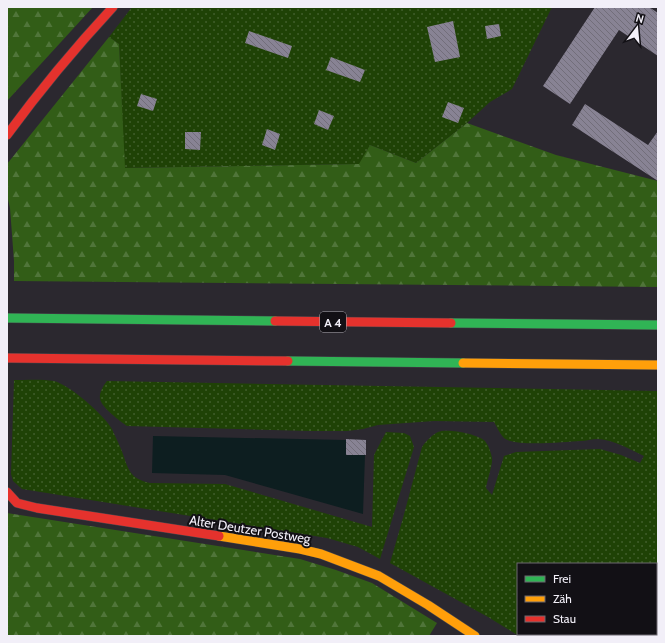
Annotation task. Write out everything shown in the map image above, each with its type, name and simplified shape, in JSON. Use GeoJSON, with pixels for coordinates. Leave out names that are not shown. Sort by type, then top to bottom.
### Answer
{"type":"FeatureCollection","features":[{"type":"Feature","properties":{"kind":"main road"},"geometry":{"type":"LineString","coordinates":[[7,135],[30,104],[87,35],[113,7]]}},
{"type":"Feature","properties":{"kind":"main road","name":"A 4"},"geometry":{"type":"LineString","coordinates":[[7,318],[658,326]]}},
{"type":"Feature","properties":{"kind":"main road"},"geometry":{"type":"LineString","coordinates":[[7,358],[658,365]]}},
{"type":"Feature","properties":{"kind":"main road","name":"Alter Deutzer Postweg"},"geometry":{"type":"LineString","coordinates":[[7,492],[16,503],[36,508],[300,549],[321,554],[379,576],[428,605],[475,636]]}},
{"type":"Feature","properties":{"kind":"green space"},"geometry":{"type":"Polygon","coordinates":[[[7,7],[93,7],[7,101],[7,7]]]}},
{"type":"Feature","properties":{"kind":"green space"},"geometry":{"type":"Polygon","coordinates":[[[132,7],[552,7],[512,89],[490,102],[467,123],[416,163],[370,145],[360,164],[124,168],[119,44],[109,37],[132,7]]]}},
{"type":"Feature","properties":{"kind":"green space"},"geometry":{"type":"Polygon","coordinates":[[[109,37],[119,44],[125,168],[359,164],[370,145],[416,163],[467,123],[556,155],[658,181],[658,287],[14,281],[10,208],[7,195],[7,164],[109,37]]]}},
{"type":"Feature","properties":{"kind":"green space"},"geometry":{"type":"Polygon","coordinates":[[[14,380],[54,381],[69,388],[86,401],[108,423],[130,471],[139,480],[150,483],[225,484],[372,527],[374,455],[386,432],[404,433],[410,436],[414,447],[380,559],[358,547],[327,538],[22,489],[13,481],[11,474],[14,380]]]}},
{"type":"Feature","properties":{"kind":"green space"},"geometry":{"type":"Polygon","coordinates":[[[107,381],[658,391],[658,636],[517,635],[657,635],[657,563],[517,563],[517,635],[488,617],[390,563],[422,447],[429,438],[438,432],[462,432],[476,436],[485,441],[492,456],[491,468],[486,488],[492,495],[504,456],[516,452],[600,449],[621,455],[640,463],[644,456],[616,443],[598,439],[552,443],[510,441],[504,438],[494,422],[434,421],[378,425],[347,431],[127,426],[101,403],[100,394],[107,381]]]}},
{"type":"Feature","properties":{"kind":"green space"},"geometry":{"type":"Polygon","coordinates":[[[7,513],[300,559],[372,583],[437,623],[429,636],[7,636],[7,513]]]}},
{"type":"Feature","properties":{"kind":"shaded area"},"geometry":{"type":"Polygon","coordinates":[[[153,436],[346,440],[346,455],[365,455],[363,514],[225,475],[152,473],[153,436]]]}},
{"type":"Feature","properties":{"kind":"building"},"geometry":{"type":"Polygon","coordinates":[[[595,7],[649,7],[658,13],[658,56],[619,30],[570,104],[543,86],[595,7]]]}},
{"type":"Feature","properties":{"kind":"building"},"geometry":{"type":"Polygon","coordinates":[[[453,21],[460,57],[435,62],[427,27],[453,21]]]}},
{"type":"Feature","properties":{"kind":"building"},"geometry":{"type":"Polygon","coordinates":[[[499,24],[501,36],[487,39],[485,26],[499,24]]]}},
{"type":"Feature","properties":{"kind":"building"},"geometry":{"type":"Polygon","coordinates":[[[249,31],[292,46],[288,58],[245,43],[249,31]]]}},
{"type":"Feature","properties":{"kind":"building"},"geometry":{"type":"Polygon","coordinates":[[[331,57],[365,70],[360,82],[326,70],[331,57]]]}},
{"type":"Feature","properties":{"kind":"building"},"geometry":{"type":"Polygon","coordinates":[[[141,94],[157,99],[153,111],[137,106],[141,94]]]}},
{"type":"Feature","properties":{"kind":"building"},"geometry":{"type":"Polygon","coordinates":[[[448,102],[464,108],[458,123],[442,117],[448,102]]]}},
{"type":"Feature","properties":{"kind":"building"},"geometry":{"type":"Polygon","coordinates":[[[585,104],[648,145],[658,131],[658,181],[572,125],[585,104]]]}},
{"type":"Feature","properties":{"kind":"building"},"geometry":{"type":"Polygon","coordinates":[[[319,110],[334,116],[328,130],[314,124],[319,110]]]}},
{"type":"Feature","properties":{"kind":"building"},"geometry":{"type":"Polygon","coordinates":[[[267,129],[280,134],[275,150],[262,145],[267,129]]]}},
{"type":"Feature","properties":{"kind":"building"},"geometry":{"type":"Polygon","coordinates":[[[185,132],[201,132],[200,150],[185,149],[185,132]]]}},
{"type":"Feature","properties":{"kind":"building"},"geometry":{"type":"Polygon","coordinates":[[[346,439],[366,440],[366,455],[346,455],[346,439]]]}},
{"type":"Feature","properties":{"kind":"traffic: fast"},"geometry":{"type":"LineString","coordinates":[[7,318],[275,321]]}},
{"type":"Feature","properties":{"kind":"traffic: fast"},"geometry":{"type":"LineString","coordinates":[[451,323],[658,325]]}},
{"type":"Feature","properties":{"kind":"traffic: fast"},"geometry":{"type":"LineString","coordinates":[[288,361],[463,363]]}},
{"type":"Feature","properties":{"kind":"traffic: slow"},"geometry":{"type":"LineString","coordinates":[[463,363],[658,365]]}},
{"type":"Feature","properties":{"kind":"traffic: slow"},"geometry":{"type":"LineString","coordinates":[[219,536],[300,549],[321,554],[379,576],[428,605],[475,636]]}},
{"type":"Feature","properties":{"kind":"traffic: jam"},"geometry":{"type":"LineString","coordinates":[[7,135],[58,70],[113,7]]}},
{"type":"Feature","properties":{"kind":"traffic: jam"},"geometry":{"type":"LineString","coordinates":[[275,321],[451,323]]}},
{"type":"Feature","properties":{"kind":"traffic: jam"},"geometry":{"type":"LineString","coordinates":[[7,358],[288,361]]}},
{"type":"Feature","properties":{"kind":"traffic: jam"},"geometry":{"type":"LineString","coordinates":[[7,492],[17,503],[37,508],[219,536]]}}]}
